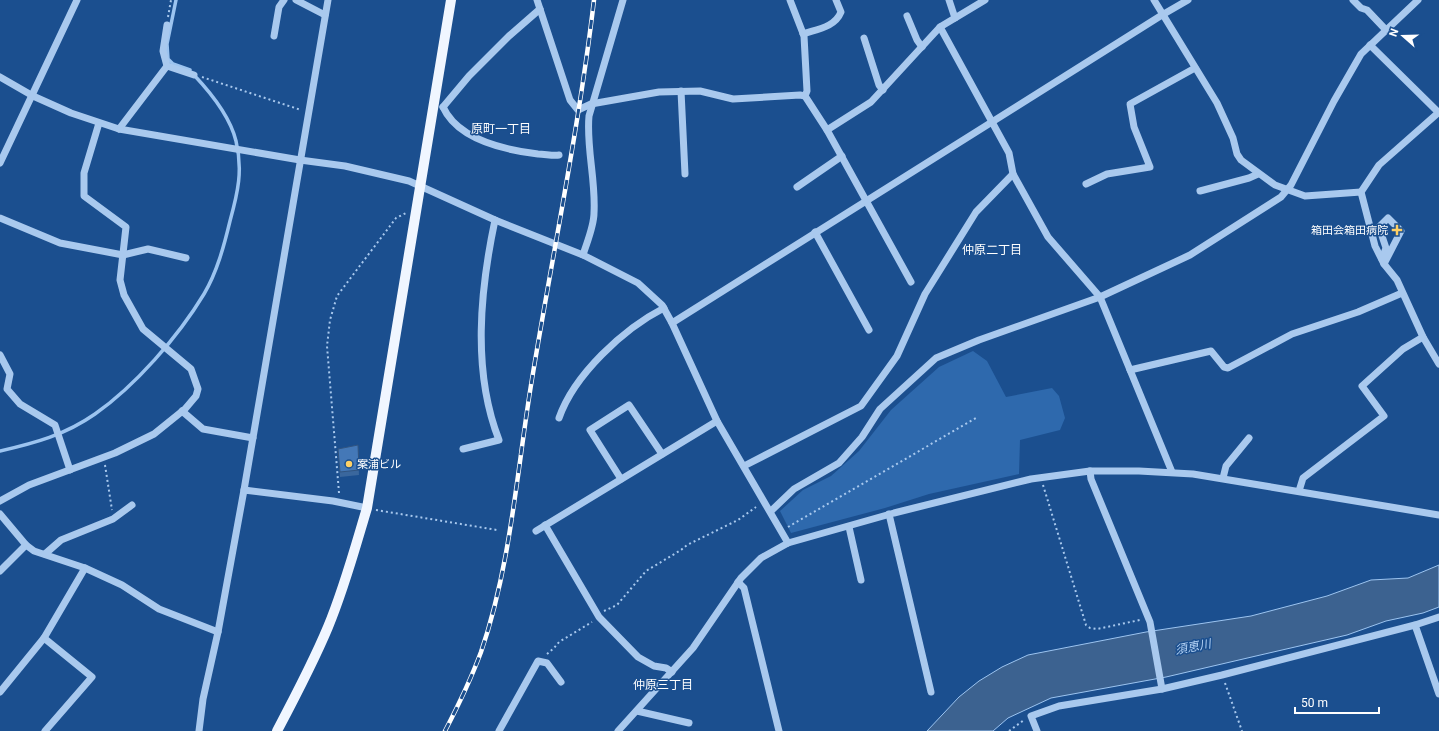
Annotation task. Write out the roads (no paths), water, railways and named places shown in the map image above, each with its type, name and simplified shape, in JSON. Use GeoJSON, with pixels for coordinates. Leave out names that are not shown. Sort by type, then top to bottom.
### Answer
{"type":"FeatureCollection","features":[{"type":"Feature","properties":{"kind":"main road"},"geometry":{"type":"LineString","coordinates":[[277,731],[309,671],[328,626],[349,567],[367,508],[420,186],[438,106],[451,0]]}},
{"type":"Feature","properties":{"kind":"street"},"geometry":{"type":"LineString","coordinates":[[0,163],[33,96],[77,0]]}},
{"type":"Feature","properties":{"kind":"street"},"geometry":{"type":"LineString","coordinates":[[274,36],[279,7],[284,0]]}},
{"type":"Feature","properties":{"kind":"street"},"geometry":{"type":"LineString","coordinates":[[296,0],[325,15]]}},
{"type":"Feature","properties":{"kind":"street"},"geometry":{"type":"LineString","coordinates":[[199,731],[203,699],[218,632],[244,490],[328,0]]}},
{"type":"Feature","properties":{"kind":"street"},"geometry":{"type":"LineString","coordinates":[[537,0],[570,100],[578,110],[591,104],[659,92],[700,91],[734,99],[800,95],[805,96],[842,156],[911,282]]}},
{"type":"Feature","properties":{"kind":"street"},"geometry":{"type":"LineString","coordinates":[[583,255],[594,214],[592,156],[587,132],[591,104],[623,0]]}},
{"type":"Feature","properties":{"kind":"street"},"geometry":{"type":"LineString","coordinates":[[790,0],[803,34],[807,91],[805,96]]}},
{"type":"Feature","properties":{"kind":"street"},"geometry":{"type":"LineString","coordinates":[[803,34],[833,24],[838,20],[841,12],[836,0]]}},
{"type":"Feature","properties":{"kind":"street"},"geometry":{"type":"LineString","coordinates":[[949,0],[955,18]]}},
{"type":"Feature","properties":{"kind":"street"},"geometry":{"type":"LineString","coordinates":[[827,130],[870,102],[883,90],[940,26],[986,0]]}},
{"type":"Feature","properties":{"kind":"street"},"geometry":{"type":"LineString","coordinates":[[1154,0],[1217,103],[1233,138],[1237,154],[1241,160],[1258,174],[1287,190],[1304,196],[1361,192]]}},
{"type":"Feature","properties":{"kind":"street"},"geometry":{"type":"LineString","coordinates":[[672,323],[992,121],[1188,0]]}},
{"type":"Feature","properties":{"kind":"street"},"geometry":{"type":"LineString","coordinates":[[1353,0],[1361,8],[1367,10],[1386,30]]}},
{"type":"Feature","properties":{"kind":"street"},"geometry":{"type":"LineString","coordinates":[[771,511],[794,489],[839,463],[862,437],[880,409],[936,358],[979,340],[1100,297],[1190,255],[1281,197],[1287,190],[1361,54],[1418,0]]}},
{"type":"Feature","properties":{"kind":"street"},"geometry":{"type":"LineString","coordinates":[[540,9],[509,36],[438,106],[463,131],[474,137],[509,150],[559,155]]}},
{"type":"Feature","properties":{"kind":"street"},"geometry":{"type":"LineString","coordinates":[[907,16],[917,40],[922,47]]}},
{"type":"Feature","properties":{"kind":"street"},"geometry":{"type":"LineString","coordinates":[[167,24],[163,51],[167,66]]}},
{"type":"Feature","properties":{"kind":"street"},"geometry":{"type":"LineString","coordinates":[[940,26],[1009,153],[1013,174],[1048,237],[1100,297],[1172,472]]}},
{"type":"Feature","properties":{"kind":"street"},"geometry":{"type":"LineString","coordinates":[[864,38],[879,85],[883,90]]}},
{"type":"Feature","properties":{"kind":"street"},"geometry":{"type":"LineString","coordinates":[[1370,45],[1439,112],[1379,165],[1361,192],[1375,246],[1383,262],[1397,280],[1402,294],[1423,337],[1438,360]]}},
{"type":"Feature","properties":{"kind":"street"},"geometry":{"type":"LineString","coordinates":[[167,66],[194,74]]}},
{"type":"Feature","properties":{"kind":"street"},"geometry":{"type":"LineString","coordinates":[[119,129],[167,66]]}},
{"type":"Feature","properties":{"kind":"street"},"geometry":{"type":"LineString","coordinates":[[1086,184],[1107,174],[1150,167],[1134,127],[1130,104],[1195,68]]}},
{"type":"Feature","properties":{"kind":"street"},"geometry":{"type":"LineString","coordinates":[[0,77],[33,96],[99,123],[119,129],[374,172],[420,186],[495,220],[583,255],[638,283],[664,308],[717,421],[771,511],[788,543]]}},
{"type":"Feature","properties":{"kind":"street"},"geometry":{"type":"LineString","coordinates":[[681,91],[685,174]]}},
{"type":"Feature","properties":{"kind":"street"},"geometry":{"type":"LineString","coordinates":[[0,501],[29,485],[104,457],[154,434],[182,411],[196,396],[198,389],[191,369],[142,329],[124,295],[120,280],[126,227],[84,196],[84,173],[99,123]]}},
{"type":"Feature","properties":{"kind":"street"},"geometry":{"type":"LineString","coordinates":[[797,187],[842,156]]}},
{"type":"Feature","properties":{"kind":"street"},"geometry":{"type":"LineString","coordinates":[[744,466],[861,406],[897,356],[925,294],[976,212],[1013,174]]}},
{"type":"Feature","properties":{"kind":"street"},"geometry":{"type":"LineString","coordinates":[[1200,191],[1258,174]]}},
{"type":"Feature","properties":{"kind":"street"},"geometry":{"type":"LineString","coordinates":[[0,218],[60,243],[123,255],[148,249],[186,258]]}},
{"type":"Feature","properties":{"kind":"street"},"geometry":{"type":"LineString","coordinates":[[1388,218],[1401,231],[1383,262],[1386,248],[1379,227],[1388,218]]}},
{"type":"Feature","properties":{"kind":"street"},"geometry":{"type":"LineString","coordinates":[[463,449],[499,440],[492,422],[486,390],[481,335],[486,270],[495,220]]}},
{"type":"Feature","properties":{"kind":"street"},"geometry":{"type":"LineString","coordinates":[[815,232],[870,330]]}},
{"type":"Feature","properties":{"kind":"street"},"geometry":{"type":"LineString","coordinates":[[1130,370],[1211,351],[1224,367],[1228,368],[1292,334],[1358,312],[1402,294]]}},
{"type":"Feature","properties":{"kind":"street"},"geometry":{"type":"LineString","coordinates":[[559,418],[565,401],[589,369],[647,317],[664,308]]}},
{"type":"Feature","properties":{"kind":"street"},"geometry":{"type":"LineString","coordinates":[[1299,491],[1303,478],[1384,416],[1362,386],[1403,349],[1423,337]]}},
{"type":"Feature","properties":{"kind":"street"},"geometry":{"type":"LineString","coordinates":[[0,355],[10,374],[7,389],[20,404],[54,425],[70,470]]}},
{"type":"Feature","properties":{"kind":"street"},"geometry":{"type":"LineString","coordinates":[[621,480],[590,430],[629,405],[662,454]]}},
{"type":"Feature","properties":{"kind":"street"},"geometry":{"type":"LineString","coordinates":[[182,411],[203,429],[253,438]]}},
{"type":"Feature","properties":{"kind":"street"},"geometry":{"type":"LineString","coordinates":[[536,531],[717,421]]}},
{"type":"Feature","properties":{"kind":"street"},"geometry":{"type":"LineString","coordinates":[[1224,478],[1226,466],[1249,438]]}},
{"type":"Feature","properties":{"kind":"street"},"geometry":{"type":"LineString","coordinates":[[618,731],[693,648],[738,582],[761,558],[788,543],[849,527],[889,514],[1042,478],[1090,471],[1172,472],[1224,478],[1439,515]]}},
{"type":"Feature","properties":{"kind":"street"},"geometry":{"type":"LineString","coordinates":[[1090,471],[1090,479],[1149,620],[1162,689]]}},
{"type":"Feature","properties":{"kind":"street"},"geometry":{"type":"LineString","coordinates":[[244,490],[340,502],[367,508]]}},
{"type":"Feature","properties":{"kind":"street"},"geometry":{"type":"LineString","coordinates":[[45,554],[61,540],[113,519],[132,505]]}},
{"type":"Feature","properties":{"kind":"street"},"geometry":{"type":"LineString","coordinates":[[0,514],[34,551],[86,568],[122,585],[159,609],[218,632]]}},
{"type":"Feature","properties":{"kind":"street"},"geometry":{"type":"LineString","coordinates":[[889,514],[931,692]]}},
{"type":"Feature","properties":{"kind":"street"},"geometry":{"type":"LineString","coordinates":[[545,525],[599,616],[638,657],[654,666],[666,668],[672,672]]}},
{"type":"Feature","properties":{"kind":"street"},"geometry":{"type":"LineString","coordinates":[[849,527],[861,580]]}},
{"type":"Feature","properties":{"kind":"street"},"geometry":{"type":"LineString","coordinates":[[0,571],[26,544]]}},
{"type":"Feature","properties":{"kind":"street"},"geometry":{"type":"LineString","coordinates":[[0,692],[44,638],[86,568]]}},
{"type":"Feature","properties":{"kind":"street"},"geometry":{"type":"LineString","coordinates":[[738,582],[744,588],[779,731]]}},
{"type":"Feature","properties":{"kind":"street"},"geometry":{"type":"LineString","coordinates":[[1036,731],[1031,716],[1059,706],[1162,689],[1222,675],[1415,625],[1439,617]]}},
{"type":"Feature","properties":{"kind":"street"},"geometry":{"type":"LineString","coordinates":[[1415,625],[1439,694]]}},
{"type":"Feature","properties":{"kind":"street"},"geometry":{"type":"LineString","coordinates":[[44,638],[92,677],[45,731]]}},
{"type":"Feature","properties":{"kind":"street"},"geometry":{"type":"LineString","coordinates":[[499,731],[538,661],[547,663],[561,682]]}},
{"type":"Feature","properties":{"kind":"street"},"geometry":{"type":"LineString","coordinates":[[637,710],[689,723]]}},
{"type":"Feature","properties":{"kind":"water","name":"須恵川"},"geometry":{"type":"Polygon","coordinates":[[[1439,565],[1439,607],[1423,613],[1386,621],[1347,635],[1166,677],[1051,698],[1008,718],[993,731],[927,731],[959,697],[979,681],[1002,667],[1028,655],[1146,632],[1251,616],[1327,596],[1371,580],[1408,578],[1439,565]]]}},
{"type":"Feature","properties":{"kind":"waterway"},"geometry":{"type":"LineString","coordinates":[[176,0],[167,44],[168,59],[173,64],[190,70]]}},
{"type":"Feature","properties":{"kind":"waterway"},"geometry":{"type":"LineString","coordinates":[[0,451],[25,445],[61,433],[84,421],[110,403],[155,360],[182,327],[209,286],[220,259],[233,210],[239,181],[239,162],[236,141],[225,114],[207,89],[194,75]]}},
{"type":"Feature","properties":{"kind":"railway"},"geometry":{"type":"LineString","coordinates":[[445,731],[481,652],[500,585],[512,517],[532,379],[581,95],[594,0]]}},
{"type":"Feature","properties":{"kind":"place","name":"箱田会箱田病院"},"geometry":{"type":"Point","coordinates":[1397,230]}},
{"type":"Feature","properties":{"kind":"place","name":"案浦ビル"},"geometry":{"type":"Point","coordinates":[349,464]}},
{"type":"Feature","properties":{"kind":"district","name":"原町一丁目"},"geometry":{"type":"Point","coordinates":[501,129]}},
{"type":"Feature","properties":{"kind":"district","name":"仲原二丁目"},"geometry":{"type":"Point","coordinates":[992,250]}},
{"type":"Feature","properties":{"kind":"district","name":"仲原三丁目"},"geometry":{"type":"Point","coordinates":[663,685]}}]}
